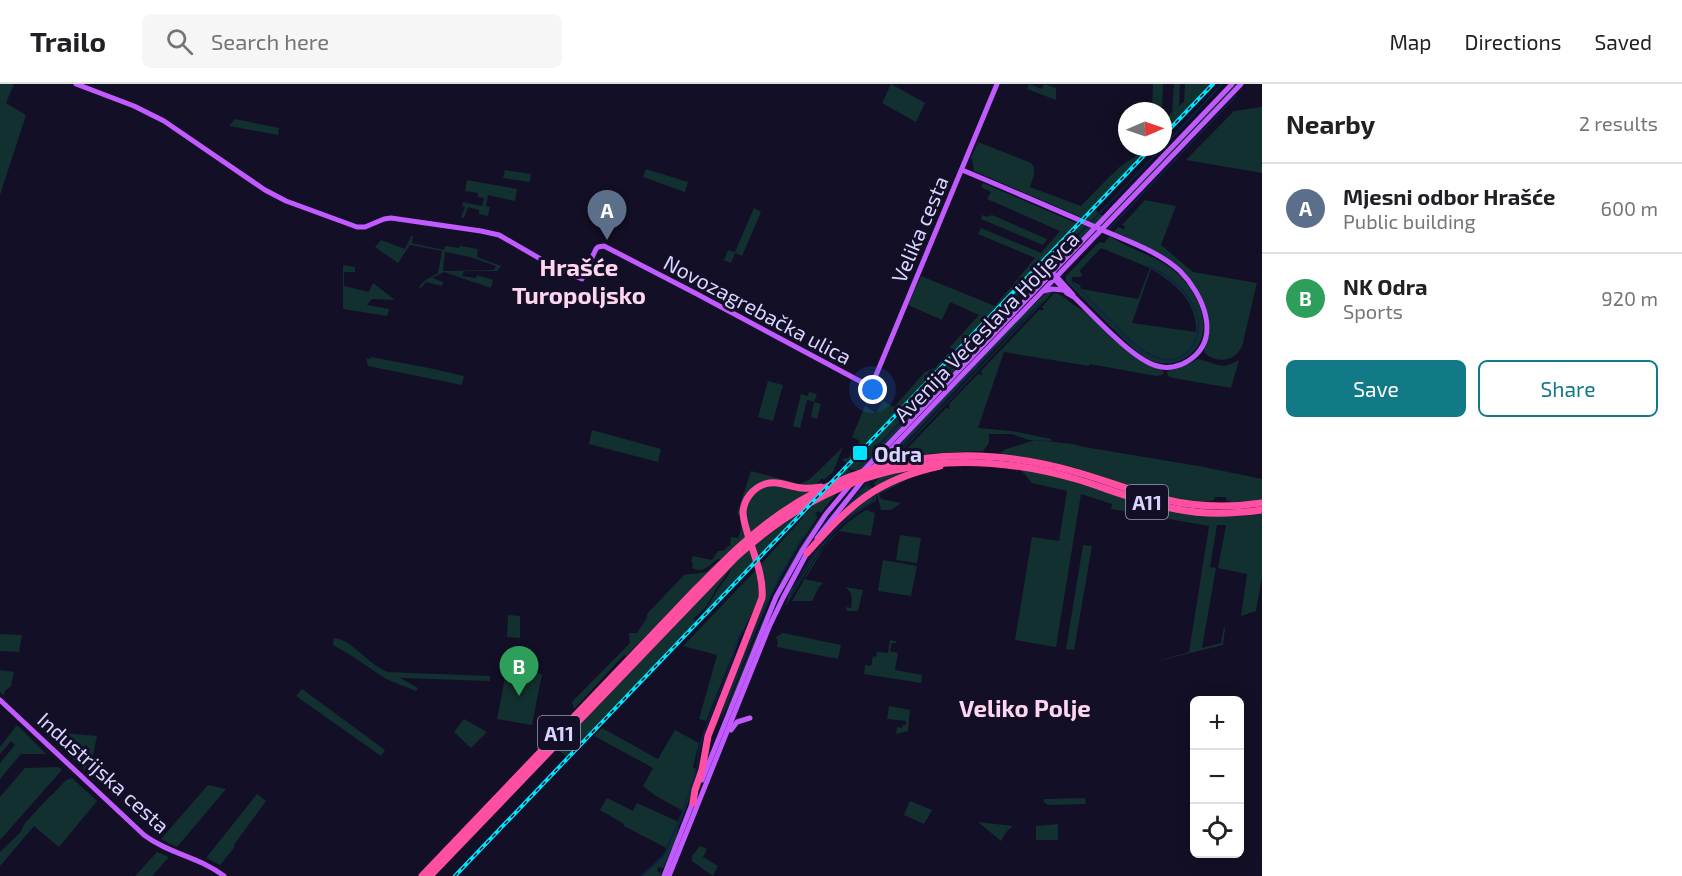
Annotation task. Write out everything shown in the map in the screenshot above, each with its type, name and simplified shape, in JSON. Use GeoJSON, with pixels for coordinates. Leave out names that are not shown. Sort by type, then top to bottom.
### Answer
{"type":"FeatureCollection","features":[{"type":"Feature","properties":{"kind":"highway","name":"A11"},"geometry":{"type":"LineString","coordinates":[[430,876],[742,543],[801,501],[857,473],[888,464],[940,456],[1000,456],[1077,472],[1164,499],[1212,506],[1262,503]]}},
{"type":"Feature","properties":{"kind":"highway"},"geometry":{"type":"LineString","coordinates":[[807,553],[844,513],[869,494],[896,479],[915,472],[961,462]]}},
{"type":"Feature","properties":{"kind":"highway","name":"A11"},"geometry":{"type":"LineString","coordinates":[[422,876],[698,591],[763,534],[788,516],[819,497],[850,483],[890,470],[928,464],[961,462],[1036,465],[1078,480],[1177,509],[1216,513],[1262,510]]}},
{"type":"Feature","properties":{"kind":"highway"},"geometry":{"type":"LineString","coordinates":[[693,802],[708,736],[760,605],[763,588],[761,577],[744,522],[743,512],[747,498],[756,489],[768,483],[811,488],[835,483]]}},
{"type":"Feature","properties":{"kind":"main road","name":"Novozagrebačka ulica"},"geometry":{"type":"LineString","coordinates":[[75,84],[127,103],[174,126],[271,194],[324,216],[359,227],[391,218],[494,234],[509,240],[550,265],[582,279],[596,249],[605,247],[695,292],[870,386]]}},
{"type":"Feature","properties":{"kind":"main road","name":"Velika cesta"},"geometry":{"type":"LineString","coordinates":[[870,386],[997,84]]}},
{"type":"Feature","properties":{"kind":"main road","name":"Avenija Većeslava Holjevca"},"geometry":{"type":"LineString","coordinates":[[734,708],[777,611],[807,553],[831,518],[865,477],[1042,292],[1054,276],[1232,84]]}},
{"type":"Feature","properties":{"kind":"main road","name":"Avenija Većeslava Holjevca"},"geometry":{"type":"LineString","coordinates":[[734,708],[776,597],[826,514],[861,472],[1241,84]]}},
{"type":"Feature","properties":{"kind":"main road"},"geometry":{"type":"LineString","coordinates":[[962,170],[1162,258],[1180,272],[1192,285],[1201,300],[1207,321],[1205,341],[1198,353],[1184,364],[1161,367],[1150,363],[1124,344],[1054,276]]}},
{"type":"Feature","properties":{"kind":"main road"},"geometry":{"type":"LineString","coordinates":[[1054,276],[1066,292]]}},
{"type":"Feature","properties":{"kind":"main road"},"geometry":{"type":"LineString","coordinates":[[1042,292],[1052,289],[1066,292],[1074,297]]}},
{"type":"Feature","properties":{"kind":"main road","name":"Industrijska cesta"},"geometry":{"type":"LineString","coordinates":[[0,700],[144,835],[162,846],[206,864],[224,876]]}},
{"type":"Feature","properties":{"kind":"main road"},"geometry":{"type":"LineString","coordinates":[[669,876],[725,738],[734,708]]}},
{"type":"Feature","properties":{"kind":"main road"},"geometry":{"type":"LineString","coordinates":[[664,876],[734,708]]}},
{"type":"Feature","properties":{"kind":"main road"},"geometry":{"type":"LineString","coordinates":[[725,738],[737,722],[750,718]]}},
{"type":"Feature","properties":{"kind":"green space"},"geometry":{"type":"Polygon","coordinates":[[[0,84],[14,84],[6,103],[26,115],[0,195],[0,84]]]}},
{"type":"Feature","properties":{"kind":"green space"},"geometry":{"type":"Polygon","coordinates":[[[891,84],[925,103],[916,122],[882,103],[891,84]]]}},
{"type":"Feature","properties":{"kind":"green space"},"geometry":{"type":"Polygon","coordinates":[[[1029,84],[1042,89],[1044,84],[1056,88],[1056,100],[1027,89],[1029,84]]]}},
{"type":"Feature","properties":{"kind":"green space"},"geometry":{"type":"Polygon","coordinates":[[[1153,84],[1163,84],[1162,102],[1152,102],[1153,84]]]}},
{"type":"Feature","properties":{"kind":"green space"},"geometry":{"type":"Polygon","coordinates":[[[1174,84],[1180,84],[1179,106],[1184,102],[1185,84],[1211,84],[1172,125],[1174,84]]]}},
{"type":"Feature","properties":{"kind":"green space"},"geometry":{"type":"Polygon","coordinates":[[[1234,84],[1238,84],[1172,153],[1172,149],[1234,84]]]}},
{"type":"Feature","properties":{"kind":"green space"},"geometry":{"type":"Polygon","coordinates":[[[1262,107],[1262,173],[1186,160],[1234,111],[1262,107]]]}},
{"type":"Feature","properties":{"kind":"green space"},"geometry":{"type":"Polygon","coordinates":[[[235,119],[279,128],[278,135],[229,126],[235,119]]]}},
{"type":"Feature","properties":{"kind":"green space"},"geometry":{"type":"Polygon","coordinates":[[[978,142],[1031,163],[1034,167],[1034,175],[1030,187],[1081,206],[1122,165],[1136,156],[1142,156],[1083,218],[974,171],[971,158],[978,142]]]}},
{"type":"Feature","properties":{"kind":"green space"},"geometry":{"type":"Polygon","coordinates":[[[1165,156],[1169,156],[1058,271],[1165,156]]]}},
{"type":"Feature","properties":{"kind":"green space"},"geometry":{"type":"Polygon","coordinates":[[[646,169],[688,182],[685,192],[643,177],[646,169]]]}},
{"type":"Feature","properties":{"kind":"green space"},"geometry":{"type":"Polygon","coordinates":[[[505,170],[531,174],[530,182],[503,178],[505,170]]]}},
{"type":"Feature","properties":{"kind":"green space"},"geometry":{"type":"Polygon","coordinates":[[[467,180],[517,189],[515,201],[488,195],[486,206],[490,207],[488,216],[479,214],[479,210],[468,207],[464,218],[461,217],[465,207],[462,206],[463,202],[482,206],[484,198],[478,197],[478,193],[465,191],[467,180]]]}},
{"type":"Feature","properties":{"kind":"green space"},"geometry":{"type":"Polygon","coordinates":[[[983,183],[1078,224],[847,464],[842,459],[848,458],[860,441],[852,437],[865,406],[876,413],[883,401],[894,407],[925,372],[935,368],[952,349],[950,347],[979,315],[950,302],[942,320],[908,305],[921,276],[995,306],[1035,258],[978,234],[981,228],[1041,253],[1060,231],[987,199],[991,192],[981,187],[983,183]]]}},
{"type":"Feature","properties":{"kind":"green space"},"geometry":{"type":"Polygon","coordinates":[[[1145,200],[1176,206],[1161,245],[1193,272],[1257,283],[1243,344],[1238,353],[1228,359],[1218,360],[1204,352],[1210,330],[1208,315],[1200,294],[1190,279],[1180,268],[1125,236],[1116,233],[1111,237],[1172,269],[1194,295],[1202,313],[1203,330],[1201,340],[1189,356],[1171,363],[1161,363],[1145,357],[1129,345],[1066,281],[1066,276],[1095,246],[1100,242],[1104,243],[1118,227],[1124,229],[1125,226],[1122,225],[1145,200]],[[1101,248],[1080,270],[1081,277],[1072,277],[1072,281],[1080,285],[1081,289],[1138,299],[1150,268],[1101,248]],[[1151,269],[1132,323],[1196,332],[1196,322],[1189,303],[1176,287],[1151,269]]]}},
{"type":"Feature","properties":{"kind":"green space"},"geometry":{"type":"Polygon","coordinates":[[[754,208],[761,212],[742,256],[735,253],[731,263],[724,260],[728,250],[735,252],[754,208]]]}},
{"type":"Feature","properties":{"kind":"green space"},"geometry":{"type":"Polygon","coordinates":[[[1094,210],[1099,213],[1014,298],[858,468],[1015,300],[1100,214],[1103,216],[1045,276],[1043,275],[1013,303],[1015,306],[1008,315],[860,470],[851,470],[848,467],[1094,210]]]}},
{"type":"Feature","properties":{"kind":"green space"},"geometry":{"type":"Polygon","coordinates":[[[982,215],[987,217],[992,215],[1047,239],[1043,245],[981,219],[982,215]]]}},
{"type":"Feature","properties":{"kind":"green space"},"geometry":{"type":"Polygon","coordinates":[[[413,236],[412,243],[444,250],[445,246],[478,249],[477,257],[501,266],[497,271],[464,271],[462,276],[476,278],[477,275],[493,280],[491,288],[444,272],[432,278],[443,282],[442,286],[426,282],[421,288],[419,287],[424,281],[438,273],[442,251],[410,245],[398,263],[375,247],[381,240],[405,249],[413,236]],[[445,252],[443,271],[494,270],[496,266],[445,252]]]}},
{"type":"Feature","properties":{"kind":"green space"},"geometry":{"type":"Polygon","coordinates":[[[343,265],[355,267],[355,272],[344,272],[344,286],[369,292],[373,283],[395,300],[372,299],[367,305],[389,309],[387,316],[343,309],[343,265]]]}},
{"type":"Feature","properties":{"kind":"green space"},"geometry":{"type":"Polygon","coordinates":[[[1051,290],[1052,292],[873,481],[869,480],[868,477],[1015,322],[1051,290]],[[1041,303],[875,474],[877,475],[1041,303]]]}},
{"type":"Feature","properties":{"kind":"green space"},"geometry":{"type":"Polygon","coordinates":[[[1054,293],[1064,297],[1090,315],[1127,350],[1164,373],[1156,376],[1004,352],[978,428],[1012,431],[1051,439],[1051,441],[1029,440],[1012,434],[989,434],[989,443],[983,451],[902,457],[886,475],[906,471],[905,481],[879,494],[881,499],[901,503],[891,510],[881,510],[874,483],[946,408],[950,409],[949,404],[978,374],[982,375],[981,371],[1039,310],[1044,310],[1042,307],[1054,293]]]}},
{"type":"Feature","properties":{"kind":"green space"},"geometry":{"type":"Polygon","coordinates":[[[371,357],[464,376],[462,385],[368,366],[366,358],[371,357]]]}},
{"type":"Feature","properties":{"kind":"green space"},"geometry":{"type":"Polygon","coordinates":[[[1198,359],[1223,366],[1239,360],[1231,388],[1168,376],[1169,370],[1198,359]]]}},
{"type":"Feature","properties":{"kind":"green space"},"geometry":{"type":"Polygon","coordinates":[[[768,381],[783,385],[773,421],[758,417],[768,381]]]}},
{"type":"Feature","properties":{"kind":"green space"},"geometry":{"type":"Polygon","coordinates":[[[809,392],[817,394],[814,402],[807,400],[800,428],[793,426],[801,394],[808,396],[809,392]]]}},
{"type":"Feature","properties":{"kind":"green space"},"geometry":{"type":"Polygon","coordinates":[[[814,402],[821,404],[817,419],[811,417],[814,402]]]}},
{"type":"Feature","properties":{"kind":"green space"},"geometry":{"type":"Polygon","coordinates":[[[592,430],[661,449],[658,462],[589,444],[592,430]]]}},
{"type":"Feature","properties":{"kind":"green space"},"geometry":{"type":"Polygon","coordinates":[[[1035,440],[1073,444],[1262,479],[1262,500],[1235,503],[1226,500],[1226,497],[1215,497],[1214,500],[1200,502],[1183,500],[1145,491],[1066,466],[999,453],[1035,440]]]}},
{"type":"Feature","properties":{"kind":"green space"},"geometry":{"type":"Polygon","coordinates":[[[843,447],[833,472],[817,484],[823,489],[700,618],[728,575],[731,566],[727,561],[718,559],[706,568],[696,570],[692,568],[693,556],[712,560],[718,551],[723,551],[730,546],[731,537],[738,538],[741,530],[740,515],[737,514],[751,471],[800,484],[810,479],[843,447]]]}},
{"type":"Feature","properties":{"kind":"green space"},"geometry":{"type":"Polygon","coordinates":[[[847,468],[852,478],[821,513],[818,511],[815,514],[818,517],[796,549],[775,588],[762,615],[720,723],[724,709],[718,722],[716,721],[758,601],[739,639],[706,721],[699,719],[717,655],[683,646],[754,572],[847,468]]]}},
{"type":"Feature","properties":{"kind":"green space"},"geometry":{"type":"Polygon","coordinates":[[[1020,469],[1185,513],[1209,516],[1262,514],[1262,577],[1256,611],[1241,616],[1247,574],[1218,568],[1226,525],[1217,525],[1210,567],[1216,568],[1202,648],[1221,643],[1224,627],[1223,645],[1150,663],[1189,652],[1209,526],[1111,509],[1112,504],[1081,494],[1056,647],[1015,640],[1032,537],[1059,541],[1067,491],[1032,483],[1020,469]]]}},
{"type":"Feature","properties":{"kind":"green space"},"geometry":{"type":"Polygon","coordinates":[[[868,481],[876,496],[876,501],[841,522],[819,547],[832,522],[868,481]],[[868,483],[851,502],[867,485],[873,501],[874,499],[868,483]]]}},
{"type":"Feature","properties":{"kind":"green space"},"geometry":{"type":"Polygon","coordinates":[[[826,509],[795,558],[726,715],[748,656],[782,580],[795,555],[826,509]]]}},
{"type":"Feature","properties":{"kind":"green space"},"geometry":{"type":"Polygon","coordinates":[[[866,510],[875,513],[871,536],[839,531],[824,548],[805,579],[823,583],[812,601],[792,601],[821,551],[841,528],[866,510]]]}},
{"type":"Feature","properties":{"kind":"green space"},"geometry":{"type":"Polygon","coordinates":[[[847,520],[820,550],[785,607],[790,591],[799,577],[791,596],[819,548],[847,520]]]}},
{"type":"Feature","properties":{"kind":"green space"},"geometry":{"type":"Polygon","coordinates":[[[900,535],[921,538],[917,563],[896,560],[900,535]]]}},
{"type":"Feature","properties":{"kind":"green space"},"geometry":{"type":"Polygon","coordinates":[[[1083,545],[1092,546],[1074,650],[1066,649],[1083,545]]]}},
{"type":"Feature","properties":{"kind":"green space"},"geometry":{"type":"Polygon","coordinates":[[[883,560],[917,566],[911,596],[878,591],[883,560]]]}},
{"type":"Feature","properties":{"kind":"green space"},"geometry":{"type":"Polygon","coordinates":[[[718,561],[729,568],[729,571],[706,607],[693,619],[697,622],[567,757],[557,749],[710,588],[701,579],[626,656],[624,655],[574,709],[572,702],[630,643],[629,633],[637,633],[647,618],[647,614],[684,575],[706,572],[718,561]]]}},
{"type":"Feature","properties":{"kind":"green space"},"geometry":{"type":"Polygon","coordinates":[[[845,587],[863,590],[858,611],[847,611],[846,607],[851,608],[852,599],[851,593],[845,587]]]}},
{"type":"Feature","properties":{"kind":"green space"},"geometry":{"type":"Polygon","coordinates":[[[508,615],[520,616],[520,638],[507,637],[508,615]]]}},
{"type":"Feature","properties":{"kind":"green space"},"geometry":{"type":"Polygon","coordinates":[[[783,633],[841,645],[838,659],[777,647],[776,637],[783,633]]]}},
{"type":"Feature","properties":{"kind":"green space"},"geometry":{"type":"Polygon","coordinates":[[[0,634],[22,635],[19,652],[0,651],[0,634]]]}},
{"type":"Feature","properties":{"kind":"green space"},"geometry":{"type":"Polygon","coordinates":[[[334,638],[351,645],[375,665],[388,672],[490,676],[490,681],[400,678],[418,688],[416,691],[386,679],[333,645],[334,638]]]}},
{"type":"Feature","properties":{"kind":"green space"},"geometry":{"type":"Polygon","coordinates":[[[890,640],[896,643],[892,643],[890,651],[898,653],[895,670],[922,675],[921,683],[864,674],[865,665],[871,666],[873,656],[876,657],[877,652],[888,653],[890,640]]]}},
{"type":"Feature","properties":{"kind":"green space"},"geometry":{"type":"Polygon","coordinates":[[[507,667],[542,674],[532,725],[497,719],[507,667]]]}},
{"type":"Feature","properties":{"kind":"green space"},"geometry":{"type":"Polygon","coordinates":[[[0,670],[14,672],[11,686],[5,691],[4,696],[0,692],[0,670]]]}},
{"type":"Feature","properties":{"kind":"green space"},"geometry":{"type":"Polygon","coordinates":[[[302,689],[385,750],[381,756],[296,696],[302,689]]]}},
{"type":"Feature","properties":{"kind":"green space"},"geometry":{"type":"Polygon","coordinates":[[[889,706],[910,710],[908,731],[896,734],[897,727],[902,728],[906,725],[906,721],[887,719],[889,706]]]}},
{"type":"Feature","properties":{"kind":"green space"},"geometry":{"type":"Polygon","coordinates":[[[464,719],[487,732],[471,748],[454,732],[464,719]]]}},
{"type":"Feature","properties":{"kind":"green space"},"geometry":{"type":"Polygon","coordinates":[[[17,725],[46,754],[21,754],[0,779],[0,763],[15,745],[11,741],[0,754],[0,747],[17,725]]]}},
{"type":"Feature","properties":{"kind":"green space"},"geometry":{"type":"Polygon","coordinates":[[[602,728],[658,759],[675,730],[699,743],[693,767],[696,769],[692,787],[698,772],[696,782],[675,842],[663,868],[658,867],[657,871],[660,873],[662,870],[660,876],[642,876],[664,856],[678,824],[666,848],[624,826],[600,810],[607,798],[633,811],[637,803],[679,822],[683,811],[643,786],[653,768],[594,736],[602,728]]]}},
{"type":"Feature","properties":{"kind":"green space"},"geometry":{"type":"Polygon","coordinates":[[[42,731],[97,736],[87,772],[42,731]]]}},
{"type":"Feature","properties":{"kind":"green space"},"geometry":{"type":"Polygon","coordinates":[[[59,767],[62,770],[0,840],[0,797],[25,768],[59,767]]]}},
{"type":"Feature","properties":{"kind":"green space"},"geometry":{"type":"Polygon","coordinates":[[[72,778],[97,801],[59,847],[34,826],[0,866],[0,852],[20,833],[25,823],[49,797],[66,780],[72,778]]]}},
{"type":"Feature","properties":{"kind":"green space"},"geometry":{"type":"Polygon","coordinates":[[[208,785],[226,789],[177,847],[161,839],[208,785]]]}},
{"type":"Feature","properties":{"kind":"green space"},"geometry":{"type":"Polygon","coordinates":[[[257,794],[266,801],[234,848],[220,865],[206,858],[257,794]]]}},
{"type":"Feature","properties":{"kind":"green space"},"geometry":{"type":"Polygon","coordinates":[[[1085,798],[1086,804],[1048,805],[1044,802],[1044,799],[1085,798]]]}},
{"type":"Feature","properties":{"kind":"green space"},"geometry":{"type":"Polygon","coordinates":[[[910,801],[932,810],[924,824],[904,815],[910,801]]]}},
{"type":"Feature","properties":{"kind":"green space"},"geometry":{"type":"Polygon","coordinates":[[[978,822],[1013,826],[1001,841],[978,822]]]}},
{"type":"Feature","properties":{"kind":"green space"},"geometry":{"type":"Polygon","coordinates":[[[1058,824],[1058,840],[1036,840],[1036,826],[1058,824]]]}},
{"type":"Feature","properties":{"kind":"green space"},"geometry":{"type":"Polygon","coordinates":[[[700,846],[707,849],[703,857],[718,866],[713,876],[692,861],[692,856],[700,846]]]}},
{"type":"Feature","properties":{"kind":"green space"},"geometry":{"type":"Polygon","coordinates":[[[157,852],[169,857],[152,876],[135,876],[157,852]]]}},
{"type":"Feature","properties":{"kind":"waterway"},"geometry":{"type":"LineString","coordinates":[[1172,137],[1222,84]]}},
{"type":"Feature","properties":{"kind":"waterway"},"geometry":{"type":"LineString","coordinates":[[1108,230],[1236,96]]}},
{"type":"Feature","properties":{"kind":"waterway"},"geometry":{"type":"LineString","coordinates":[[1091,222],[1154,156]]}},
{"type":"Feature","properties":{"kind":"waterway"},"geometry":{"type":"LineString","coordinates":[[858,467],[991,327],[1014,299],[1088,226]]}},
{"type":"Feature","properties":{"kind":"waterway"},"geometry":{"type":"LineString","coordinates":[[1115,325],[1138,347],[1165,360],[1183,356],[1195,342],[1198,322],[1193,304],[1178,285],[1151,267]]}},
{"type":"Feature","properties":{"kind":"waterway"},"geometry":{"type":"LineString","coordinates":[[1070,280],[1112,322]]}},
{"type":"Feature","properties":{"kind":"waterway"},"geometry":{"type":"LineString","coordinates":[[887,462],[1041,303]]}},
{"type":"Feature","properties":{"kind":"waterway"},"geometry":{"type":"LineString","coordinates":[[852,502],[868,483]]}},
{"type":"Feature","properties":{"kind":"waterway"},"geometry":{"type":"LineString","coordinates":[[867,484],[871,491]]}},
{"type":"Feature","properties":{"kind":"waterway"},"geometry":{"type":"LineString","coordinates":[[791,595],[806,567],[824,543],[845,521],[871,503],[874,499],[873,495]]}},
{"type":"Feature","properties":{"kind":"waterway"},"geometry":{"type":"LineString","coordinates":[[752,632],[755,631],[778,580],[803,537]]}},
{"type":"Feature","properties":{"kind":"waterway"},"geometry":{"type":"LineString","coordinates":[[641,876],[664,855],[680,818],[698,768],[699,749],[706,725],[726,677],[739,637],[742,631],[747,630]]}},
{"type":"Feature","properties":{"kind":"waterway"},"geometry":{"type":"LineString","coordinates":[[718,721],[754,632]]}},
{"type":"Feature","properties":{"kind":"railway"},"geometry":{"type":"LineString","coordinates":[[1172,127],[1213,84]]}},
{"type":"Feature","properties":{"kind":"railway"},"geometry":{"type":"LineString","coordinates":[[455,876],[1143,156]]}},
{"type":"Feature","properties":{"kind":"place","name":"Mjesni odbor Hrašće"},"geometry":{"type":"Point","coordinates":[607,240]}},
{"type":"Feature","properties":{"kind":"place","name":"Odra"},"geometry":{"type":"Point","coordinates":[860,453]}},
{"type":"Feature","properties":{"kind":"place","name":"NK Odra"},"geometry":{"type":"Point","coordinates":[519,696]}},
{"type":"Feature","properties":{"kind":"district","name":"Hrašće Turopoljsko"},"geometry":{"type":"Point","coordinates":[579,280]}},
{"type":"Feature","properties":{"kind":"district","name":"Veliko Polje"},"geometry":{"type":"Point","coordinates":[1025,707]}}]}
